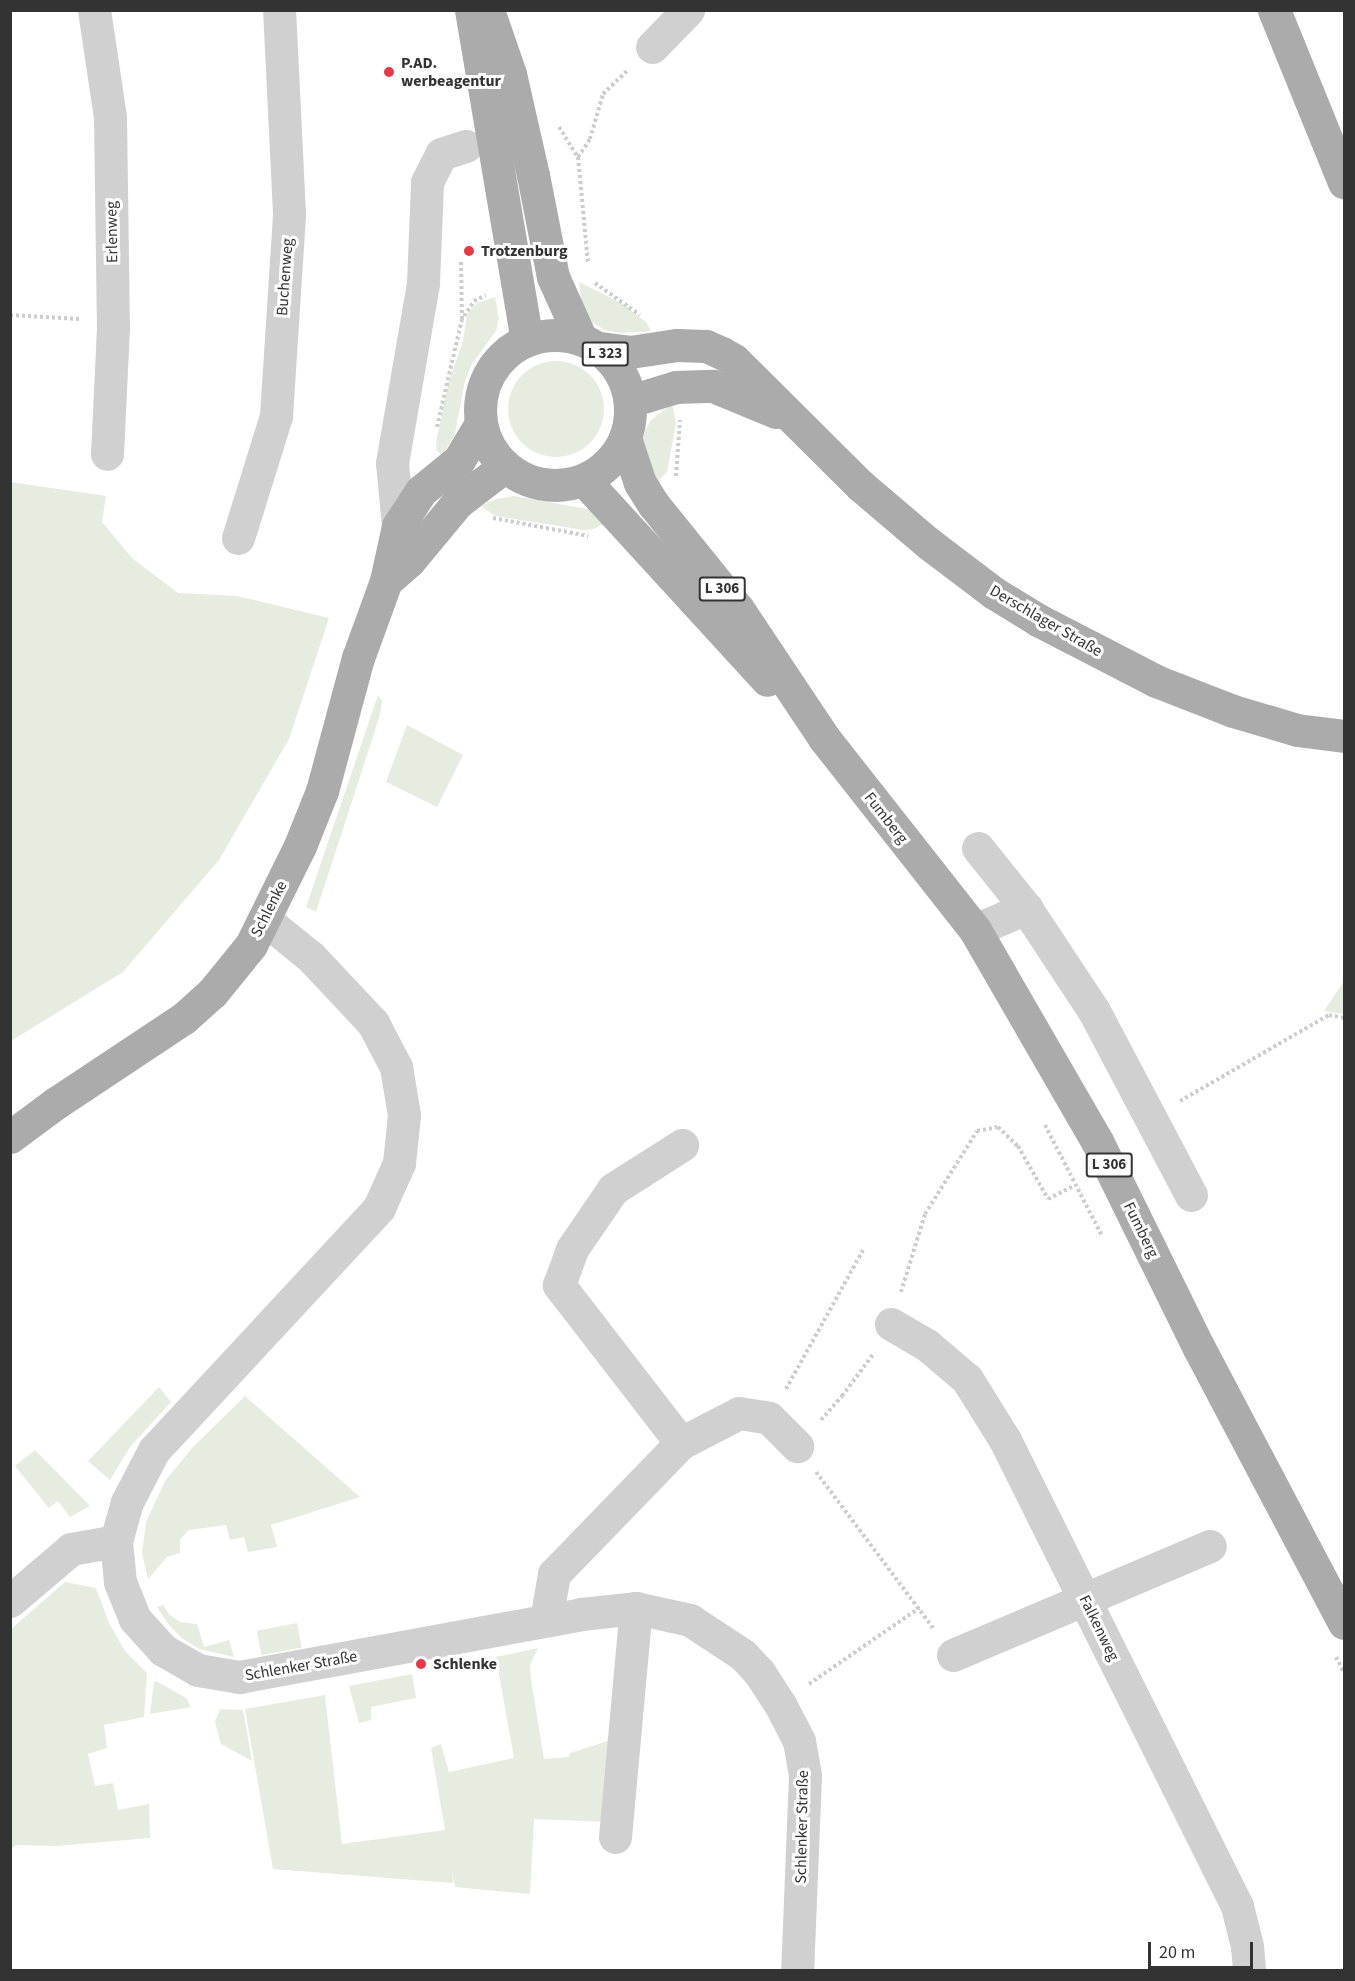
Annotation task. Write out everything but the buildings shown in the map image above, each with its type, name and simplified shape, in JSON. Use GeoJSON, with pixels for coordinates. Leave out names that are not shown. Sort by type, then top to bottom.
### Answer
{"type":"FeatureCollection","features":[{"type":"Feature","properties":{"kind":"main road"},"geometry":{"type":"LineString","coordinates":[[471,10],[527,340]]}},
{"type":"Feature","properties":{"kind":"main road"},"geometry":{"type":"LineString","coordinates":[[488,10],[510,74],[553,277],[589,343]]}},
{"type":"Feature","properties":{"kind":"main road"},"geometry":{"type":"LineString","coordinates":[[1274,10],[1344,182]]}},
{"type":"Feature","properties":{"kind":"main road","name":"L 323"},"geometry":{"type":"LineString","coordinates":[[545,335],[589,343],[614,362],[624,380],[630,401],[629,427],[625,438],[615,456],[602,470],[584,480],[568,485],[534,483],[504,467],[489,447],[480,425],[479,410],[485,381],[502,356],[527,340],[545,335]]}},
{"type":"Feature","properties":{"kind":"main road","name":"Derschlager Straße"},"geometry":{"type":"LineString","coordinates":[[589,343],[630,352],[677,345],[706,346],[734,360],[861,486],[928,543],[994,593],[1038,620],[1156,681],[1233,711],[1297,730],[1344,736]]}},
{"type":"Feature","properties":{"kind":"main road","name":"Derschlager Straße"},"geometry":{"type":"LineString","coordinates":[[630,401],[676,387],[713,386],[794,421]]}},
{"type":"Feature","properties":{"kind":"main road","name":"Schlenke"},"geometry":{"type":"LineString","coordinates":[[10,1137],[56,1103],[184,1018],[212,993],[251,945],[322,791],[358,658],[386,581],[398,526],[421,491],[459,460],[480,425]]}},
{"type":"Feature","properties":{"kind":"main road","name":"Fumberg"},"geometry":{"type":"LineString","coordinates":[[625,438],[640,483],[654,505],[738,609],[824,738],[975,930],[1097,1141],[1339,1638]]}},
{"type":"Feature","properties":{"kind":"main road","name":"Schlenke"},"geometry":{"type":"LineString","coordinates":[[386,581],[409,561],[458,502],[504,467]]}},
{"type":"Feature","properties":{"kind":"main road","name":"Fumberg"},"geometry":{"type":"LineString","coordinates":[[584,480],[722,634],[824,738]]}},
{"type":"Feature","properties":{"kind":"street","name":"Erlenweg"},"geometry":{"type":"LineString","coordinates":[[94,10],[110,117],[113,321],[107,454]]}},
{"type":"Feature","properties":{"kind":"street","name":"Buchenweg"},"geometry":{"type":"LineString","coordinates":[[238,538],[276,416],[290,213],[279,10]]}},
{"type":"Feature","properties":{"kind":"street"},"geometry":{"type":"LineString","coordinates":[[652,47],[688,10]]}},
{"type":"Feature","properties":{"kind":"street"},"geometry":{"type":"LineString","coordinates":[[398,526],[392,463],[423,283],[427,182],[441,154],[466,146]]}},
{"type":"Feature","properties":{"kind":"street"},"geometry":{"type":"LineString","coordinates":[[978,848],[1026,908],[1094,1011],[1191,1195]]}},
{"type":"Feature","properties":{"kind":"street"},"geometry":{"type":"LineString","coordinates":[[975,930],[1026,908]]}},
{"type":"Feature","properties":{"kind":"street","name":"Schlenker Straße"},"geometry":{"type":"LineString","coordinates":[[264,919],[311,957],[373,1023],[396,1067],[404,1115],[399,1163],[379,1208],[154,1450],[127,1502],[116,1541],[120,1582],[135,1620],[163,1650],[198,1670],[239,1677],[368,1655],[546,1620],[636,1608],[690,1620],[743,1655],[759,1672],[780,1704],[799,1741],[805,1775],[797,1971]]}},
{"type":"Feature","properties":{"kind":"street"},"geometry":{"type":"LineString","coordinates":[[681,1443],[559,1285],[572,1249],[613,1189],[682,1145]]}},
{"type":"Feature","properties":{"kind":"street","name":"Falkenweg"},"geometry":{"type":"LineString","coordinates":[[891,1324],[927,1345],[967,1379],[1005,1440],[1237,1906],[1247,1946],[1249,1971]]}},
{"type":"Feature","properties":{"kind":"street"},"geometry":{"type":"LineString","coordinates":[[546,1620],[554,1574],[681,1443],[739,1413],[770,1418],[797,1446]]}},
{"type":"Feature","properties":{"kind":"street"},"geometry":{"type":"LineString","coordinates":[[10,1601],[71,1548],[116,1541]]}},
{"type":"Feature","properties":{"kind":"street"},"geometry":{"type":"LineString","coordinates":[[953,1655],[1210,1546]]}},
{"type":"Feature","properties":{"kind":"street"},"geometry":{"type":"LineString","coordinates":[[615,1837],[636,1608]]}},
{"type":"Feature","properties":{"kind":"path"},"geometry":{"type":"LineString","coordinates":[[588,267],[588,247],[578,157],[590,139],[603,94],[652,47]]}},
{"type":"Feature","properties":{"kind":"path"},"geometry":{"type":"LineString","coordinates":[[591,275],[594,283],[643,317]]}},
{"type":"Feature","properties":{"kind":"path"},"geometry":{"type":"LineString","coordinates":[[462,319],[474,301],[492,292]]}},
{"type":"Feature","properties":{"kind":"path"},"geometry":{"type":"LineString","coordinates":[[10,315],[113,321]]}},
{"type":"Feature","properties":{"kind":"path"},"geometry":{"type":"LineString","coordinates":[[675,486],[679,411]]}},
{"type":"Feature","properties":{"kind":"path"},"geometry":{"type":"LineString","coordinates":[[487,514],[495,519],[589,537]]}},
{"type":"Feature","properties":{"kind":"path"},"geometry":{"type":"LineString","coordinates":[[1149,1112],[1169,1108],[1329,1014],[1344,1018]]}},
{"type":"Feature","properties":{"kind":"path"},"geometry":{"type":"LineString","coordinates":[[1041,1119],[1106,1242]]}},
{"type":"Feature","properties":{"kind":"path"},"geometry":{"type":"LineString","coordinates":[[770,1418],[862,1250]]}},
{"type":"Feature","properties":{"kind":"path"},"geometry":{"type":"LineString","coordinates":[[780,1704],[919,1608]]}},
{"type":"Feature","properties":{"kind":"path"},"geometry":{"type":"LineString","coordinates":[[1339,1638],[1344,1673]]}},
{"type":"Feature","properties":{"kind":"shaded area"},"geometry":{"type":"Polygon","coordinates":[[[579,282],[623,304],[647,323],[651,331],[620,333],[605,330],[593,323],[582,309],[579,282]]]}},
{"type":"Feature","properties":{"kind":"shaded area"},"geometry":{"type":"Polygon","coordinates":[[[495,297],[499,318],[496,331],[472,364],[465,381],[455,434],[442,456],[436,449],[436,442],[449,381],[463,341],[467,314],[477,303],[495,297]]]}},
{"type":"Feature","properties":{"kind":"shaded area"},"geometry":{"type":"Polygon","coordinates":[[[556,361],[575,364],[590,375],[601,390],[604,409],[601,428],[590,443],[575,454],[556,457],[537,454],[522,443],[511,428],[508,409],[511,390],[522,375],[537,364],[556,361]]]}},
{"type":"Feature","properties":{"kind":"shaded area"},"geometry":{"type":"Polygon","coordinates":[[[672,404],[676,424],[667,472],[654,485],[640,450],[645,431],[651,420],[672,404]]]}},
{"type":"Feature","properties":{"kind":"shaded area"},"geometry":{"type":"Polygon","coordinates":[[[11,482],[106,496],[102,522],[132,558],[178,593],[237,596],[329,618],[289,739],[219,860],[123,972],[11,1041],[11,482]]]}},
{"type":"Feature","properties":{"kind":"shaded area"},"geometry":{"type":"Polygon","coordinates":[[[514,496],[588,509],[607,522],[594,529],[584,530],[495,516],[481,506],[496,499],[514,496]]]}},
{"type":"Feature","properties":{"kind":"shaded area"},"geometry":{"type":"Polygon","coordinates":[[[378,695],[382,701],[380,715],[316,912],[306,907],[378,695]]]}},
{"type":"Feature","properties":{"kind":"shaded area"},"geometry":{"type":"Polygon","coordinates":[[[407,725],[463,755],[437,807],[386,782],[407,725]]]}},
{"type":"Feature","properties":{"kind":"shaded area"},"geometry":{"type":"Polygon","coordinates":[[[1344,981],[1344,1014],[1324,1011],[1344,981]]]}},
{"type":"Feature","properties":{"kind":"shaded area"},"geometry":{"type":"Polygon","coordinates":[[[159,1387],[171,1402],[130,1447],[110,1480],[88,1461],[159,1387]]]}},
{"type":"Feature","properties":{"kind":"shaded area"},"geometry":{"type":"Polygon","coordinates":[[[245,1396],[360,1497],[271,1525],[277,1547],[248,1552],[244,1537],[230,1540],[226,1525],[189,1530],[180,1539],[180,1553],[167,1557],[148,1579],[142,1553],[146,1522],[165,1481],[193,1447],[245,1396]]]}},
{"type":"Feature","properties":{"kind":"shaded area"},"geometry":{"type":"Polygon","coordinates":[[[35,1450],[90,1506],[70,1517],[58,1501],[49,1508],[15,1466],[35,1450]]]}},
{"type":"Feature","properties":{"kind":"shaded area"},"geometry":{"type":"Polygon","coordinates":[[[65,1582],[96,1588],[109,1623],[125,1651],[147,1673],[144,1717],[104,1725],[107,1748],[88,1754],[95,1786],[113,1783],[118,1810],[149,1804],[150,1838],[57,1846],[16,1845],[11,1849],[11,1629],[65,1582]]]}},
{"type":"Feature","properties":{"kind":"shaded area"},"geometry":{"type":"Polygon","coordinates":[[[163,1605],[169,1614],[180,1622],[197,1624],[204,1647],[229,1640],[234,1657],[199,1649],[182,1638],[169,1625],[157,1607],[163,1605]]]}},
{"type":"Feature","properties":{"kind":"shaded area"},"geometry":{"type":"Polygon","coordinates":[[[297,1623],[302,1648],[262,1655],[257,1631],[297,1623]]]}},
{"type":"Feature","properties":{"kind":"shaded area"},"geometry":{"type":"Polygon","coordinates":[[[538,1648],[530,1665],[544,1759],[569,1757],[570,1753],[611,1740],[608,1822],[534,1819],[530,1894],[455,1887],[452,1872],[453,1883],[273,1869],[245,1709],[325,1695],[342,1844],[445,1830],[431,1748],[441,1744],[449,1772],[514,1758],[496,1657],[538,1648]]]}},
{"type":"Feature","properties":{"kind":"shaded area"},"geometry":{"type":"Polygon","coordinates":[[[412,1674],[416,1698],[371,1707],[371,1720],[359,1723],[349,1686],[412,1674]]]}},
{"type":"Feature","properties":{"kind":"shaded area"},"geometry":{"type":"Polygon","coordinates":[[[156,1681],[186,1698],[191,1707],[150,1714],[156,1681]]]}},
{"type":"Feature","properties":{"kind":"shaded area"},"geometry":{"type":"Polygon","coordinates":[[[220,1709],[243,1710],[252,1761],[221,1744],[215,1722],[220,1709]]]}},
{"type":"Feature","properties":{"kind":"place","name":"P.AD. werbeagentur"},"geometry":{"type":"Point","coordinates":[389,72]}},
{"type":"Feature","properties":{"kind":"place","name":"Trotzenburg"},"geometry":{"type":"Point","coordinates":[469,251]}},
{"type":"Feature","properties":{"kind":"place","name":"Schlenke"},"geometry":{"type":"Point","coordinates":[421,1664]}}]}
